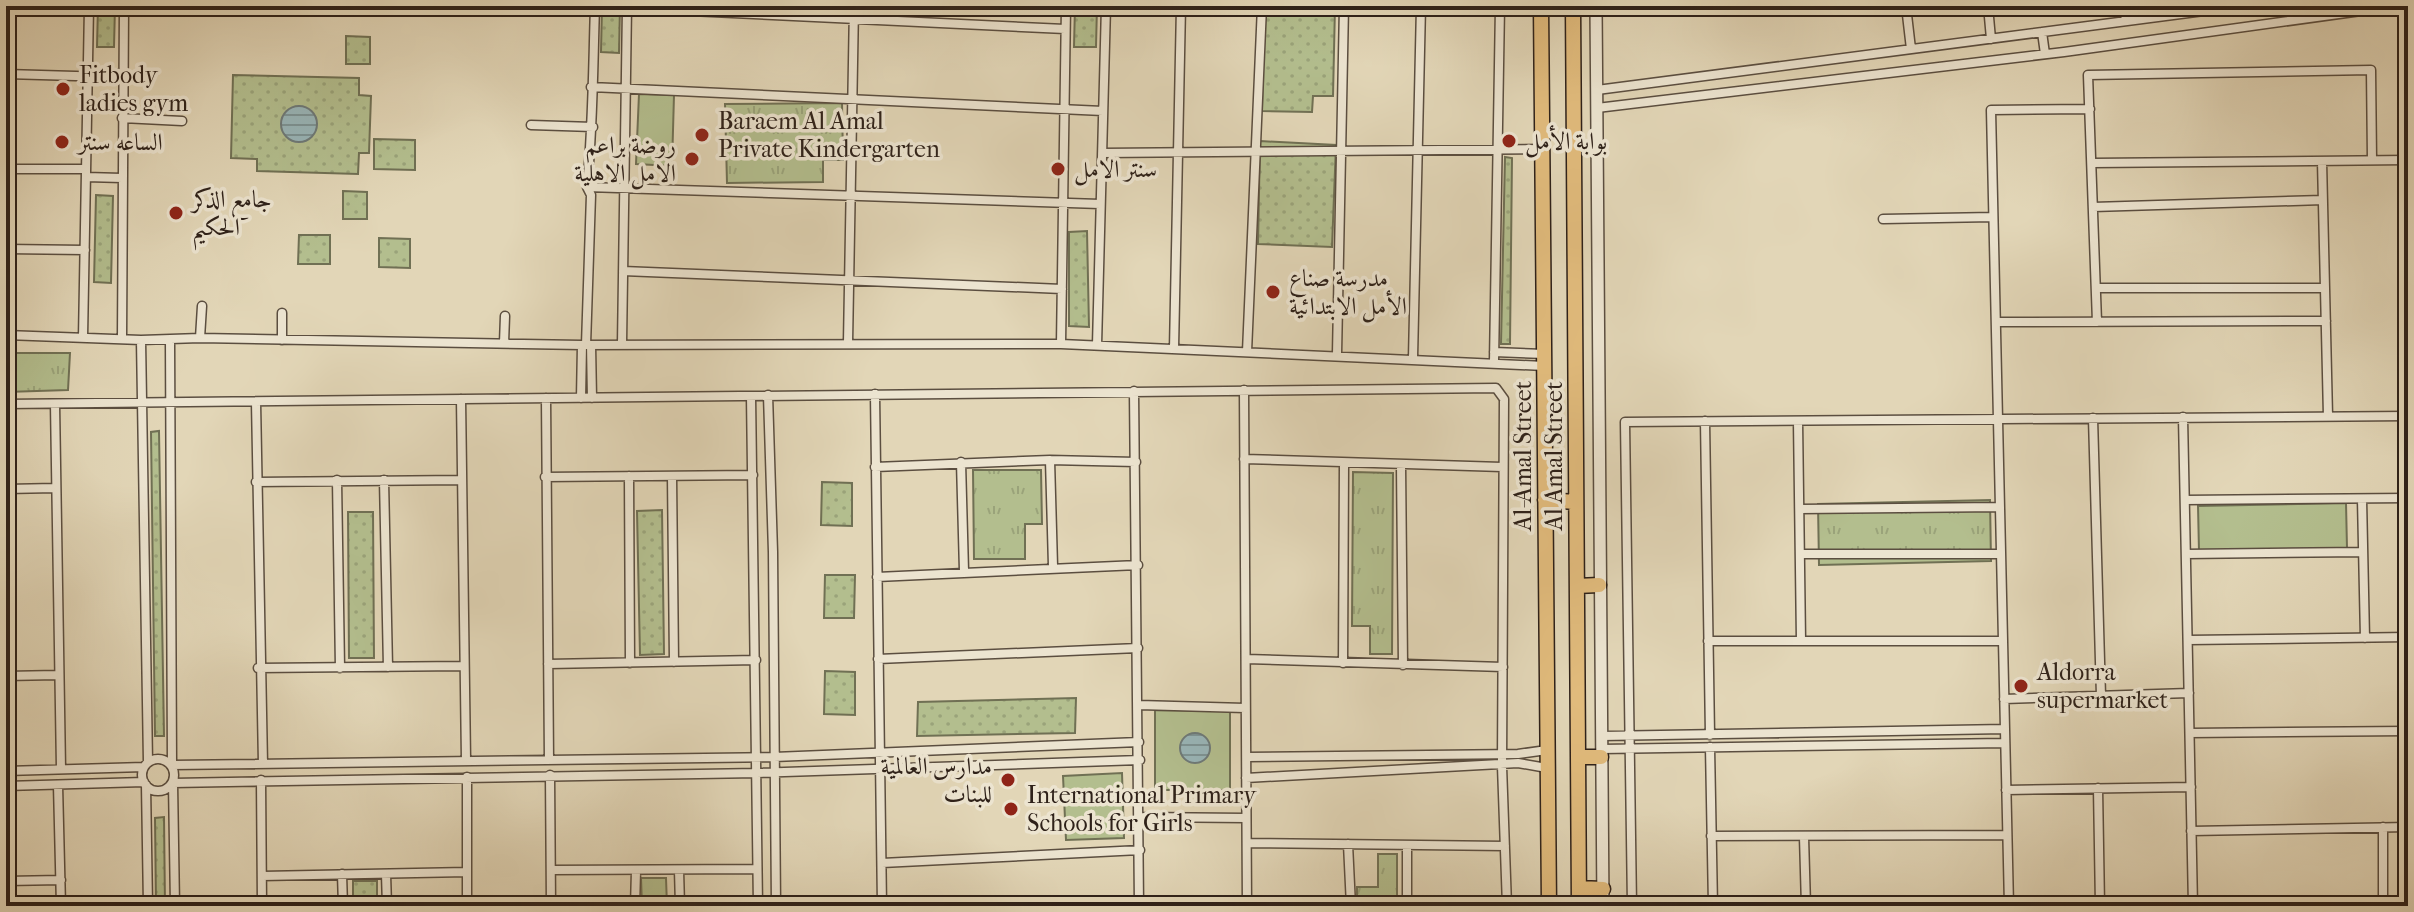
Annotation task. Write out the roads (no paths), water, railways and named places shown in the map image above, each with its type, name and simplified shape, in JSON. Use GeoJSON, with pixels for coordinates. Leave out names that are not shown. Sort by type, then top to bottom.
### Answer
{"type":"FeatureCollection","features":[{"type":"Feature","properties":{"kind":"main road","name":"Al-Amal Street"},"geometry":{"type":"LineString","coordinates":[[1541,6],[1549,906]]}},
{"type":"Feature","properties":{"kind":"main road","name":"Al Amal Street"},"geometry":{"type":"LineString","coordinates":[[1573,6],[1579,906]]}},
{"type":"Feature","properties":{"kind":"main road"},"geometry":{"type":"LineString","coordinates":[[1545,500],[1576,502]]}},
{"type":"Feature","properties":{"kind":"main road"},"geometry":{"type":"LineString","coordinates":[[1577,586],[1599,585]]}},
{"type":"Feature","properties":{"kind":"main road"},"geometry":{"type":"LineString","coordinates":[[1578,757],[1601,747]]}},
{"type":"Feature","properties":{"kind":"main road"},"geometry":{"type":"LineString","coordinates":[[1579,888],[1603,889]]}},
{"type":"Feature","properties":{"kind":"street"},"geometry":{"type":"LineString","coordinates":[[83,338],[89,6]]}},
{"type":"Feature","properties":{"kind":"street"},"geometry":{"type":"LineString","coordinates":[[122,339],[124,6]]}},
{"type":"Feature","properties":{"kind":"street"},"geometry":{"type":"LineString","coordinates":[[581,398],[586,345],[591,195],[587,187],[593,127],[591,87],[595,6]]}},
{"type":"Feature","properties":{"kind":"street"},"geometry":{"type":"LineString","coordinates":[[848,343],[854,6]]}},
{"type":"Feature","properties":{"kind":"street"},"geometry":{"type":"LineString","coordinates":[[1061,344],[1066,6]]}},
{"type":"Feature","properties":{"kind":"street"},"geometry":{"type":"LineString","coordinates":[[1097,345],[1106,6]]}},
{"type":"Feature","properties":{"kind":"street"},"geometry":{"type":"LineString","coordinates":[[1174,349],[1181,6]]}},
{"type":"Feature","properties":{"kind":"street"},"geometry":{"type":"LineString","coordinates":[[1247,352],[1262,6]]}},
{"type":"Feature","properties":{"kind":"street"},"geometry":{"type":"LineString","coordinates":[[1337,354],[1344,6]]}},
{"type":"Feature","properties":{"kind":"street"},"geometry":{"type":"LineString","coordinates":[[1413,358],[1421,6]]}},
{"type":"Feature","properties":{"kind":"street"},"geometry":{"type":"LineString","coordinates":[[1494,362],[1500,6]]}},
{"type":"Feature","properties":{"kind":"street"},"geometry":{"type":"LineString","coordinates":[[1596,6],[1603,906]]}},
{"type":"Feature","properties":{"kind":"street"},"geometry":{"type":"LineString","coordinates":[[1906,6],[1911,49]]}},
{"type":"Feature","properties":{"kind":"street"},"geometry":{"type":"LineString","coordinates":[[1988,6],[1991,39]]}},
{"type":"Feature","properties":{"kind":"street"},"geometry":{"type":"LineString","coordinates":[[2124,6],[2126,21]]}},
{"type":"Feature","properties":{"kind":"street"},"geometry":{"type":"LineString","coordinates":[[1597,90],[2242,6]]}},
{"type":"Feature","properties":{"kind":"street"},"geometry":{"type":"LineString","coordinates":[[1597,108],[2045,54],[2397,6]]}},
{"type":"Feature","properties":{"kind":"street"},"geometry":{"type":"LineString","coordinates":[[622,344],[627,7],[1065,29]]}},
{"type":"Feature","properties":{"kind":"street"},"geometry":{"type":"LineString","coordinates":[[2042,32],[2045,54]]}},
{"type":"Feature","properties":{"kind":"street"},"geometry":{"type":"LineString","coordinates":[[2097,322],[2088,75],[2371,70],[2372,160]]}},
{"type":"Feature","properties":{"kind":"street"},"geometry":{"type":"LineString","coordinates":[[6,74],[110,77],[123,72]]}},
{"type":"Feature","properties":{"kind":"street"},"geometry":{"type":"LineString","coordinates":[[591,87],[1103,111]]}},
{"type":"Feature","properties":{"kind":"street"},"geometry":{"type":"LineString","coordinates":[[2009,906],[1991,110],[2090,109]]}},
{"type":"Feature","properties":{"kind":"street"},"geometry":{"type":"LineString","coordinates":[[122,118],[182,121]]}},
{"type":"Feature","properties":{"kind":"street"},"geometry":{"type":"LineString","coordinates":[[531,125],[593,127]]}},
{"type":"Feature","properties":{"kind":"street"},"geometry":{"type":"LineString","coordinates":[[1102,153],[1542,149]]}},
{"type":"Feature","properties":{"kind":"street"},"geometry":{"type":"LineString","coordinates":[[2092,163],[2408,160]]}},
{"type":"Feature","properties":{"kind":"street"},"geometry":{"type":"LineString","coordinates":[[2322,161],[2328,416]]}},
{"type":"Feature","properties":{"kind":"street"},"geometry":{"type":"LineString","coordinates":[[6,169],[122,178]]}},
{"type":"Feature","properties":{"kind":"street"},"geometry":{"type":"LineString","coordinates":[[587,187],[1100,204]]}},
{"type":"Feature","properties":{"kind":"street"},"geometry":{"type":"LineString","coordinates":[[2093,207],[2323,200]]}},
{"type":"Feature","properties":{"kind":"street"},"geometry":{"type":"LineString","coordinates":[[1883,219],[1993,217]]}},
{"type":"Feature","properties":{"kind":"street"},"geometry":{"type":"LineString","coordinates":[[6,249],[85,250]]}},
{"type":"Feature","properties":{"kind":"street"},"geometry":{"type":"LineString","coordinates":[[623,271],[1062,289]]}},
{"type":"Feature","properties":{"kind":"street"},"geometry":{"type":"LineString","coordinates":[[2096,288],[2325,288]]}},
{"type":"Feature","properties":{"kind":"street"},"geometry":{"type":"LineString","coordinates":[[200,338],[202,306]]}},
{"type":"Feature","properties":{"kind":"street"},"geometry":{"type":"LineString","coordinates":[[282,313],[282,340]]}},
{"type":"Feature","properties":{"kind":"street"},"geometry":{"type":"LineString","coordinates":[[504,343],[505,316]]}},
{"type":"Feature","properties":{"kind":"street"},"geometry":{"type":"LineString","coordinates":[[1996,322],[2326,321]]}},
{"type":"Feature","properties":{"kind":"street"},"geometry":{"type":"LineString","coordinates":[[6,335],[141,340],[200,338],[586,345],[1061,344],[1494,362],[1544,360]]}},
{"type":"Feature","properties":{"kind":"street"},"geometry":{"type":"LineString","coordinates":[[141,340],[139,403],[148,906]]}},
{"type":"Feature","properties":{"kind":"street"},"geometry":{"type":"LineString","coordinates":[[170,340],[168,403],[175,906]]}},
{"type":"Feature","properties":{"kind":"street"},"geometry":{"type":"LineString","coordinates":[[586,345],[592,398]]}},
{"type":"Feature","properties":{"kind":"street"},"geometry":{"type":"LineString","coordinates":[[1494,352],[1544,360]]}},
{"type":"Feature","properties":{"kind":"street"},"geometry":{"type":"LineString","coordinates":[[6,404],[1496,388],[1504,399],[1502,766],[1507,906]]}},
{"type":"Feature","properties":{"kind":"street"},"geometry":{"type":"LineString","coordinates":[[1244,390],[1247,906]]}},
{"type":"Feature","properties":{"kind":"street"},"geometry":{"type":"LineString","coordinates":[[1134,391],[1140,760],[1139,906]]}},
{"type":"Feature","properties":{"kind":"street"},"geometry":{"type":"LineString","coordinates":[[875,394],[882,906]]}},
{"type":"Feature","properties":{"kind":"street"},"geometry":{"type":"LineString","coordinates":[[768,395],[776,906]]}},
{"type":"Feature","properties":{"kind":"street"},"geometry":{"type":"LineString","coordinates":[[751,396],[758,906]]}},
{"type":"Feature","properties":{"kind":"street"},"geometry":{"type":"LineString","coordinates":[[546,398],[549,760]]}},
{"type":"Feature","properties":{"kind":"street"},"geometry":{"type":"LineString","coordinates":[[461,399],[466,760]]}},
{"type":"Feature","properties":{"kind":"street"},"geometry":{"type":"LineString","coordinates":[[256,402],[258,668],[263,764]]}},
{"type":"Feature","properties":{"kind":"street"},"geometry":{"type":"LineString","coordinates":[[55,404],[57,675],[61,769]]}},
{"type":"Feature","properties":{"kind":"street"},"geometry":{"type":"LineString","coordinates":[[1632,906],[1625,422],[2408,416]]}},
{"type":"Feature","properties":{"kind":"street"},"geometry":{"type":"LineString","coordinates":[[2183,417],[2193,906]]}},
{"type":"Feature","properties":{"kind":"street"},"geometry":{"type":"LineString","coordinates":[[2093,418],[2101,696]]}},
{"type":"Feature","properties":{"kind":"street"},"geometry":{"type":"LineString","coordinates":[[1705,421],[1710,735]]}},
{"type":"Feature","properties":{"kind":"street"},"geometry":{"type":"LineString","coordinates":[[1798,421],[1801,641]]}},
{"type":"Feature","properties":{"kind":"street"},"geometry":{"type":"LineString","coordinates":[[1244,459],[1502,467]]}},
{"type":"Feature","properties":{"kind":"street"},"geometry":{"type":"LineString","coordinates":[[875,467],[1050,460],[1136,462]]}},
{"type":"Feature","properties":{"kind":"street"},"geometry":{"type":"LineString","coordinates":[[1050,460],[1053,566]]}},
{"type":"Feature","properties":{"kind":"street"},"geometry":{"type":"LineString","coordinates":[[961,462],[964,571]]}},
{"type":"Feature","properties":{"kind":"street"},"geometry":{"type":"LineString","coordinates":[[1343,663],[1344,464]]}},
{"type":"Feature","properties":{"kind":"street"},"geometry":{"type":"LineString","coordinates":[[1401,465],[1403,665]]}},
{"type":"Feature","properties":{"kind":"street"},"geometry":{"type":"LineString","coordinates":[[545,477],[753,475]]}},
{"type":"Feature","properties":{"kind":"street"},"geometry":{"type":"LineString","coordinates":[[629,476],[630,663]]}},
{"type":"Feature","properties":{"kind":"street"},"geometry":{"type":"LineString","coordinates":[[672,476],[674,662]]}},
{"type":"Feature","properties":{"kind":"street"},"geometry":{"type":"LineString","coordinates":[[337,480],[340,668]]}},
{"type":"Feature","properties":{"kind":"street"},"geometry":{"type":"LineString","coordinates":[[384,480],[388,667]]}},
{"type":"Feature","properties":{"kind":"street"},"geometry":{"type":"LineString","coordinates":[[256,482],[462,480]]}},
{"type":"Feature","properties":{"kind":"street"},"geometry":{"type":"LineString","coordinates":[[6,489],[55,488]]}},
{"type":"Feature","properties":{"kind":"street"},"geometry":{"type":"LineString","coordinates":[[2185,500],[2408,498]]}},
{"type":"Feature","properties":{"kind":"street"},"geometry":{"type":"LineString","coordinates":[[2362,499],[2365,638]]}},
{"type":"Feature","properties":{"kind":"street"},"geometry":{"type":"LineString","coordinates":[[1800,509],[2000,507]]}},
{"type":"Feature","properties":{"kind":"street"},"geometry":{"type":"LineString","coordinates":[[2186,554],[2363,552]]}},
{"type":"Feature","properties":{"kind":"street"},"geometry":{"type":"LineString","coordinates":[[1800,554],[2001,554]]}},
{"type":"Feature","properties":{"kind":"street"},"geometry":{"type":"LineString","coordinates":[[877,577],[1053,566],[1138,565]]}},
{"type":"Feature","properties":{"kind":"street"},"geometry":{"type":"LineString","coordinates":[[2188,640],[2408,637]]}},
{"type":"Feature","properties":{"kind":"street"},"geometry":{"type":"LineString","coordinates":[[1708,641],[2003,641]]}},
{"type":"Feature","properties":{"kind":"street"},"geometry":{"type":"LineString","coordinates":[[878,659],[1138,648]]}},
{"type":"Feature","properties":{"kind":"street"},"geometry":{"type":"LineString","coordinates":[[1246,659],[1503,667]]}},
{"type":"Feature","properties":{"kind":"street"},"geometry":{"type":"LineString","coordinates":[[548,664],[756,660]]}},
{"type":"Feature","properties":{"kind":"street"},"geometry":{"type":"LineString","coordinates":[[258,668],[463,666]]}},
{"type":"Feature","properties":{"kind":"street"},"geometry":{"type":"LineString","coordinates":[[6,676],[57,675]]}},
{"type":"Feature","properties":{"kind":"street"},"geometry":{"type":"LineString","coordinates":[[2004,699],[2189,693]]}},
{"type":"Feature","properties":{"kind":"street"},"geometry":{"type":"LineString","coordinates":[[1139,705],[1245,708]]}},
{"type":"Feature","properties":{"kind":"street"},"geometry":{"type":"LineString","coordinates":[[1601,747],[1629,736],[2005,729]]}},
{"type":"Feature","properties":{"kind":"street"},"geometry":{"type":"LineString","coordinates":[[2190,733],[2408,731]]}},
{"type":"Feature","properties":{"kind":"street"},"geometry":{"type":"LineString","coordinates":[[6,771],[146,764],[162,759],[172,765],[774,757],[1139,742]]}},
{"type":"Feature","properties":{"kind":"street"},"geometry":{"type":"LineString","coordinates":[[1601,747],[2005,743]]}},
{"type":"Feature","properties":{"kind":"street"},"geometry":{"type":"LineString","coordinates":[[1710,747],[1713,906]]}},
{"type":"Feature","properties":{"kind":"street"},"geometry":{"type":"LineString","coordinates":[[1247,757],[1518,754],[1547,750]]}},
{"type":"Feature","properties":{"kind":"street"},"geometry":{"type":"LineString","coordinates":[[6,786],[145,784],[160,791],[173,783],[261,780],[757,773],[1140,760]]}},
{"type":"Feature","properties":{"kind":"street"},"geometry":{"type":"LineString","coordinates":[[1246,778],[1518,763],[1531,768],[1547,768]]}},
{"type":"Feature","properties":{"kind":"street"},"geometry":{"type":"LineString","coordinates":[[550,775],[551,906]]}},
{"type":"Feature","properties":{"kind":"street"},"geometry":{"type":"LineString","coordinates":[[467,777],[467,906]]}},
{"type":"Feature","properties":{"kind":"street"},"geometry":{"type":"LineString","coordinates":[[261,780],[262,906]]}},
{"type":"Feature","properties":{"kind":"street"},"geometry":{"type":"LineString","coordinates":[[58,785],[61,906]]}},
{"type":"Feature","properties":{"kind":"street"},"geometry":{"type":"LineString","coordinates":[[2006,790],[2191,787]]}},
{"type":"Feature","properties":{"kind":"street"},"geometry":{"type":"LineString","coordinates":[[2098,788],[2100,906]]}},
{"type":"Feature","properties":{"kind":"street"},"geometry":{"type":"LineString","coordinates":[[1140,817],[1246,818]]}},
{"type":"Feature","properties":{"kind":"street"},"geometry":{"type":"LineString","coordinates":[[2383,827],[2383,906]]}},
{"type":"Feature","properties":{"kind":"street"},"geometry":{"type":"LineString","coordinates":[[2191,831],[2408,827]]}},
{"type":"Feature","properties":{"kind":"street"},"geometry":{"type":"LineString","coordinates":[[1711,836],[2007,835]]}},
{"type":"Feature","properties":{"kind":"street"},"geometry":{"type":"LineString","coordinates":[[1804,837],[1806,906]]}},
{"type":"Feature","properties":{"kind":"street"},"geometry":{"type":"LineString","coordinates":[[1247,843],[1505,846]]}},
{"type":"Feature","properties":{"kind":"street"},"geometry":{"type":"LineString","coordinates":[[1348,844],[1351,906]]}},
{"type":"Feature","properties":{"kind":"street"},"geometry":{"type":"LineString","coordinates":[[1407,846],[1407,906]]}},
{"type":"Feature","properties":{"kind":"street"},"geometry":{"type":"LineString","coordinates":[[882,863],[1140,850]]}},
{"type":"Feature","properties":{"kind":"street"},"geometry":{"type":"LineString","coordinates":[[551,870],[757,869]]}},
{"type":"Feature","properties":{"kind":"street"},"geometry":{"type":"LineString","coordinates":[[679,870],[680,906]]}},
{"type":"Feature","properties":{"kind":"street"},"geometry":{"type":"LineString","coordinates":[[635,906],[636,871]]}},
{"type":"Feature","properties":{"kind":"street"},"geometry":{"type":"LineString","coordinates":[[262,876],[467,872]]}},
{"type":"Feature","properties":{"kind":"street"},"geometry":{"type":"LineString","coordinates":[[342,874],[343,906]]}},
{"type":"Feature","properties":{"kind":"street"},"geometry":{"type":"LineString","coordinates":[[386,874],[387,906]]}},
{"type":"Feature","properties":{"kind":"street"},"geometry":{"type":"LineString","coordinates":[[6,881],[61,880]]}},
{"type":"Feature","properties":{"kind":"water"},"geometry":{"type":"Polygon","coordinates":[[[299,106],[312,111],[317,124],[312,137],[299,142],[286,137],[281,124],[286,111],[299,106]]]}},
{"type":"Feature","properties":{"kind":"water"},"geometry":{"type":"Polygon","coordinates":[[[1195,733],[1206,737],[1210,748],[1206,759],[1195,763],[1184,759],[1180,748],[1184,737],[1195,733]]]}},
{"type":"Feature","properties":{"kind":"place","name":"Fitbody ladies gym"},"geometry":{"type":"Point","coordinates":[63,89]}},
{"type":"Feature","properties":{"kind":"place","name":"Baraem Al Amal Private Kindergarten"},"geometry":{"type":"Point","coordinates":[702,135]}},
{"type":"Feature","properties":{"kind":"place","name":"بوابة الأمل"},"geometry":{"type":"Point","coordinates":[1509,141]}},
{"type":"Feature","properties":{"kind":"place","name":"الساعه سنتر"},"geometry":{"type":"Point","coordinates":[62,142]}},
{"type":"Feature","properties":{"kind":"place","name":"روضة براعم الامل الاهلية"},"geometry":{"type":"Point","coordinates":[692,159]}},
{"type":"Feature","properties":{"kind":"place","name":"سنتر الامل"},"geometry":{"type":"Point","coordinates":[1058,169]}},
{"type":"Feature","properties":{"kind":"place","name":"جامع الذكر الحكيم"},"geometry":{"type":"Point","coordinates":[176,213]}},
{"type":"Feature","properties":{"kind":"place","name":"مدرسة صناع الأمل الابتدائية"},"geometry":{"type":"Point","coordinates":[1273,292]}},
{"type":"Feature","properties":{"kind":"place","name":"Aldorra supermarket"},"geometry":{"type":"Point","coordinates":[2021,686]}},
{"type":"Feature","properties":{"kind":"place","name":"مدارس العالمية للبنات"},"geometry":{"type":"Point","coordinates":[1008,780]}},
{"type":"Feature","properties":{"kind":"place","name":"International Primary Schools for Girls"},"geometry":{"type":"Point","coordinates":[1011,809]}}]}
